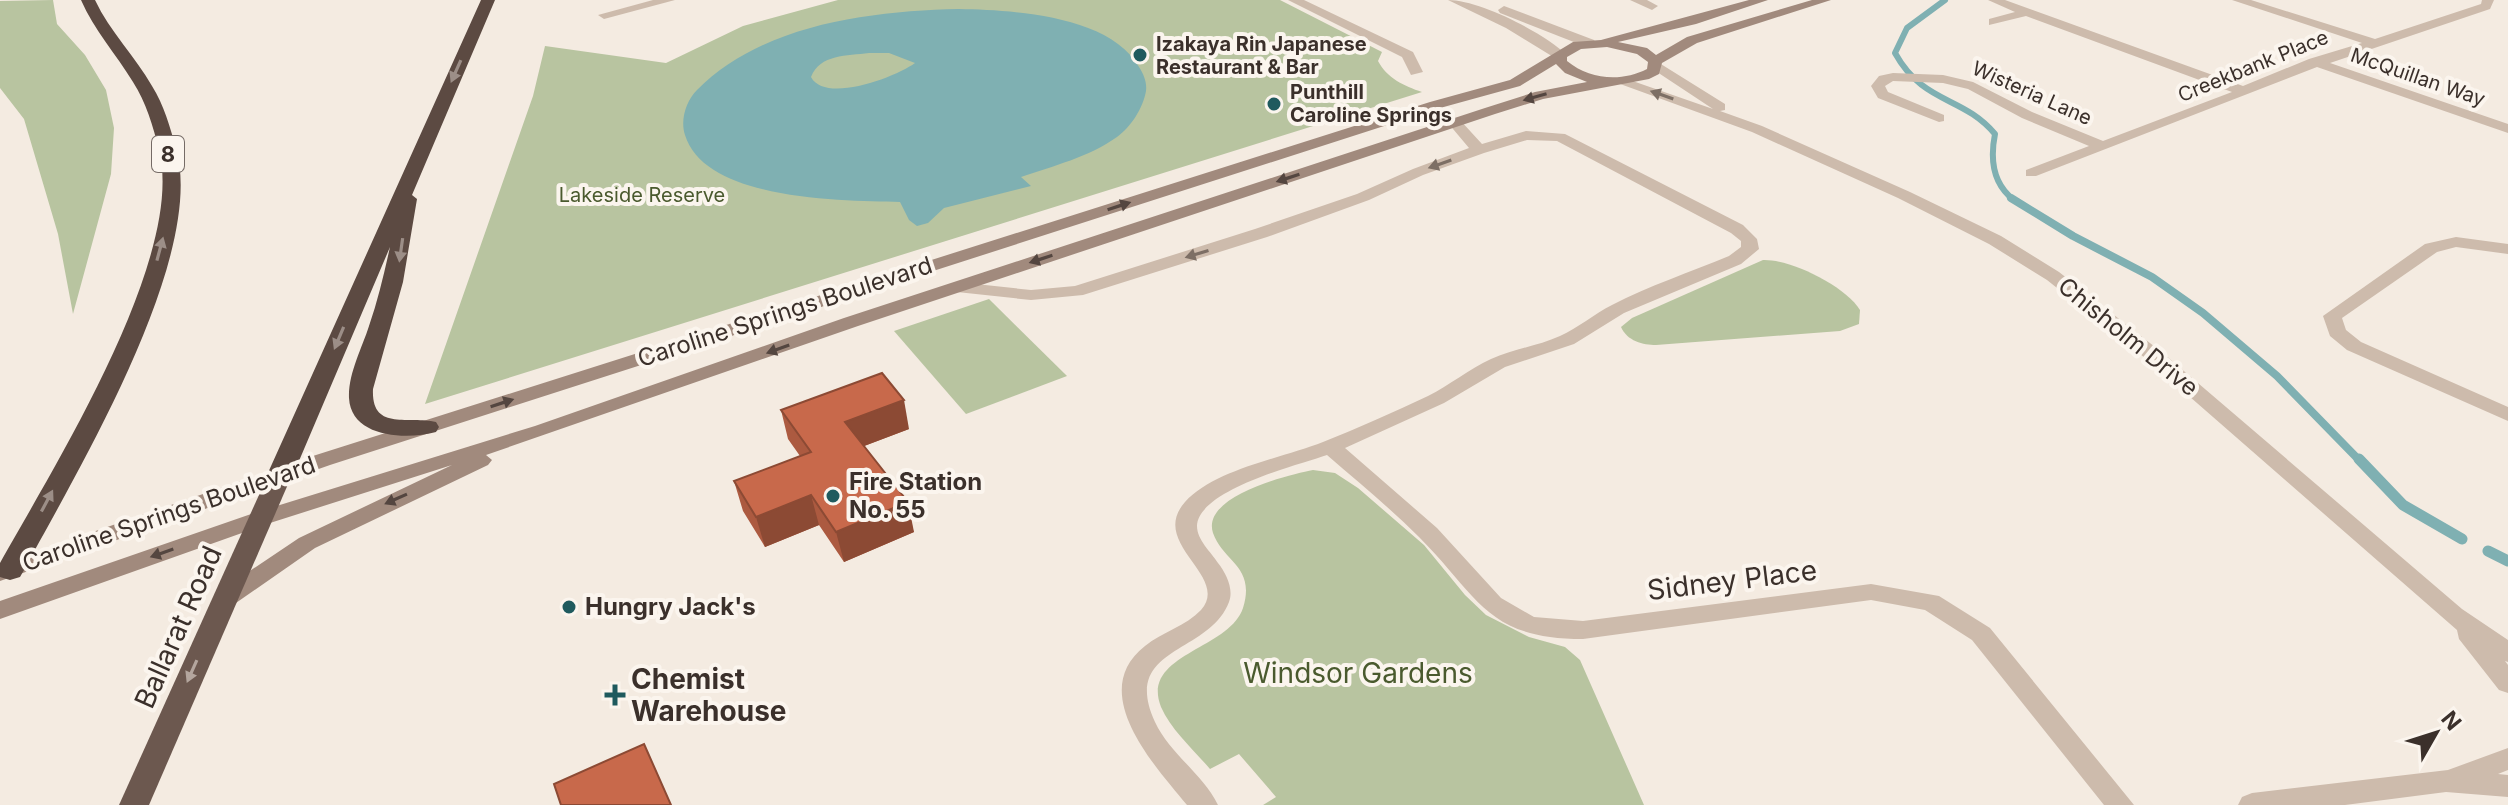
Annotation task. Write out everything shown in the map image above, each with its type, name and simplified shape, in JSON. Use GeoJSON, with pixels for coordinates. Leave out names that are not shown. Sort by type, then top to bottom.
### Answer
{"type":"FeatureCollection","features":[{"type":"Feature","properties":{"kind":"highway","name":"8"},"geometry":{"type":"LineString","coordinates":[[3,575],[92,416],[136,324],[158,259],[170,207],[172,170],[156,110],[138,73],[93,15],[88,0]]}},
{"type":"Feature","properties":{"kind":"highway"},"geometry":{"type":"LineString","coordinates":[[280,475],[488,0]]}},
{"type":"Feature","properties":{"kind":"highway"},"geometry":{"type":"LineString","coordinates":[[411,173],[401,258],[388,309],[363,377],[361,404],[370,419],[386,426],[427,427]]}},
{"type":"Feature","properties":{"kind":"highway","name":"Ballarat Road"},"geometry":{"type":"LineString","coordinates":[[134,805],[280,475]]}},
{"type":"Feature","properties":{"kind":"main road"},"geometry":{"type":"LineString","coordinates":[[1592,43],[1692,21],[1762,0]]}},
{"type":"Feature","properties":{"kind":"main road"},"geometry":{"type":"LineString","coordinates":[[1592,43],[1632,48],[1656,63],[1692,40],[1825,0]]}},
{"type":"Feature","properties":{"kind":"main road","name":"Caroline Springs Boulevard"},"geometry":{"type":"LineString","coordinates":[[3,575],[280,475],[427,427],[1226,171],[1515,83],[1560,56],[1569,47],[1592,43]]}},
{"type":"Feature","properties":{"kind":"main road"},"geometry":{"type":"LineString","coordinates":[[1560,56],[1566,68],[1574,72],[1615,81]]}},
{"type":"Feature","properties":{"kind":"main road","name":"Caroline Springs Boulevard"},"geometry":{"type":"LineString","coordinates":[[0,610],[262,518],[542,430],[851,322],[1540,95],[1647,76],[1656,63]]}},
{"type":"Feature","properties":{"kind":"main road"},"geometry":{"type":"LineString","coordinates":[[1226,171],[1253,189]]}},
{"type":"Feature","properties":{"kind":"main road"},"geometry":{"type":"LineString","coordinates":[[831,298],[851,322]]}},
{"type":"Feature","properties":{"kind":"main road"},"geometry":{"type":"LineString","coordinates":[[224,600],[307,543],[542,430]]}},
{"type":"Feature","properties":{"kind":"street"},"geometry":{"type":"LineString","coordinates":[[604,15],[669,0]]}},
{"type":"Feature","properties":{"kind":"street"},"geometry":{"type":"LineString","coordinates":[[1294,0],[1408,55],[1416,72]]}},
{"type":"Feature","properties":{"kind":"street"},"geometry":{"type":"LineString","coordinates":[[1454,0],[1510,25],[1560,56]]}},
{"type":"Feature","properties":{"kind":"street"},"geometry":{"type":"LineString","coordinates":[[1482,0],[1592,43]]}},
{"type":"Feature","properties":{"kind":"street"},"geometry":{"type":"LineString","coordinates":[[1636,0],[1652,6]]}},
{"type":"Feature","properties":{"kind":"street"},"geometry":{"type":"LineString","coordinates":[[1994,0],[2243,91]]}},
{"type":"Feature","properties":{"kind":"street"},"geometry":{"type":"LineString","coordinates":[[2238,0],[2375,43]]}},
{"type":"Feature","properties":{"kind":"street","name":"Creekbank Place"},"geometry":{"type":"LineString","coordinates":[[2031,173],[2314,62],[2486,6],[2488,0]]}},
{"type":"Feature","properties":{"kind":"street"},"geometry":{"type":"LineString","coordinates":[[1993,22],[2027,12]]}},
{"type":"Feature","properties":{"kind":"street","name":"McQuillan Way"},"geometry":{"type":"LineString","coordinates":[[2314,62],[2508,129]]}},
{"type":"Feature","properties":{"kind":"street","name":"Chisholm Drive"},"geometry":{"type":"LineString","coordinates":[[1656,63],[1757,129]]}},
{"type":"Feature","properties":{"kind":"street","name":"Wisteria Lane"},"geometry":{"type":"LineString","coordinates":[[1939,118],[1883,95],[1878,86],[1884,79],[1893,77],[1943,79],[1982,90],[2027,115],[2100,145]]}},
{"type":"Feature","properties":{"kind":"street","name":"Chisholm Drive"},"geometry":{"type":"LineString","coordinates":[[1615,81],[1757,129],[1974,229],[2080,294],[2453,615],[2508,653]]}},
{"type":"Feature","properties":{"kind":"street"},"geometry":{"type":"LineString","coordinates":[[1204,805],[1148,734],[1136,709],[1132,690],[1133,677],[1143,659],[1205,622],[1217,603],[1219,583],[1210,564],[1189,540],[1187,517],[1199,501],[1228,483],[1330,447],[1437,399],[1498,363],[1567,340],[1618,309],[1735,260],[1750,249],[1749,239],[1737,229],[1567,139],[1534,134],[1479,150],[1455,123]]}},
{"type":"Feature","properties":{"kind":"street","name":"Caroline Springs Boulevard"},"geometry":{"type":"LineString","coordinates":[[957,287],[1031,295],[1077,291],[1261,233],[1363,197],[1418,172],[1479,150]]}},
{"type":"Feature","properties":{"kind":"street"},"geometry":{"type":"LineString","coordinates":[[2508,249],[2456,242],[2431,248],[2332,316],[2337,332],[2354,346],[2508,415]]}},
{"type":"Feature","properties":{"kind":"street","name":"Sidney Place"},"geometry":{"type":"LineString","coordinates":[[1330,447],[1429,534],[1479,594],[1496,609],[1545,629],[1583,630],[1871,592],[1913,597],[1940,606],[1991,643],[2120,805]]}},
{"type":"Feature","properties":{"kind":"street","name":"Chisholm Drive"},"geometry":{"type":"LineString","coordinates":[[2453,615],[2508,683]]}},
{"type":"Feature","properties":{"kind":"street"},"geometry":{"type":"LineString","coordinates":[[2446,781],[2508,759]]}},
{"type":"Feature","properties":{"kind":"street"},"geometry":{"type":"LineString","coordinates":[[2252,805],[2446,781],[2508,786]]}},
{"type":"Feature","properties":{"kind":"green space"},"geometry":{"type":"Polygon","coordinates":[[[53,0],[57,24],[85,55],[106,90],[114,128],[111,174],[73,314],[58,234],[24,119],[0,88],[0,1],[53,0]]]}},
{"type":"Feature","properties":{"kind":"green space","name":"Lakeside Reserve"},"geometry":{"type":"Polygon","coordinates":[[[838,0],[1280,0],[1382,52],[1378,61],[1391,77],[1422,92],[425,404],[533,96],[545,46],[666,63],[743,26],[838,0]]]}},
{"type":"Feature","properties":{"kind":"green space"},"geometry":{"type":"Polygon","coordinates":[[[1763,260],[1788,264],[1830,283],[1860,310],[1859,324],[1840,331],[1656,345],[1636,341],[1627,336],[1621,327],[1632,318],[1763,260]]]}},
{"type":"Feature","properties":{"kind":"green space"},"geometry":{"type":"Polygon","coordinates":[[[989,299],[1067,376],[966,414],[894,331],[989,299]]]}},
{"type":"Feature","properties":{"kind":"green space","name":"Windsor Gardens"},"geometry":{"type":"Polygon","coordinates":[[[1313,470],[1335,473],[1358,488],[1424,545],[1465,595],[1486,615],[1529,637],[1565,647],[1580,660],[1644,805],[1263,805],[1276,797],[1239,754],[1210,769],[1171,724],[1161,707],[1158,689],[1163,675],[1174,663],[1221,634],[1235,622],[1243,608],[1246,594],[1242,573],[1218,543],[1213,533],[1213,520],[1220,508],[1249,490],[1313,470]]]}},
{"type":"Feature","properties":{"kind":"water"},"geometry":{"type":"Polygon","coordinates":[[[925,10],[1032,14],[1083,26],[1106,36],[1125,50],[1144,76],[1146,91],[1136,117],[1117,137],[1095,150],[1021,177],[1031,186],[944,208],[928,223],[917,226],[909,220],[900,202],[813,198],[747,185],[719,173],[698,157],[685,135],[684,117],[693,94],[723,68],[753,50],[819,26],[855,18],[925,10]],[[889,53],[828,60],[815,69],[811,77],[819,85],[845,88],[877,81],[915,63],[889,53]]]}},
{"type":"Feature","properties":{"kind":"building"},"geometry":{"type":"Polygon","coordinates":[[[882,373],[904,400],[845,422],[908,502],[836,532],[811,495],[756,517],[734,481],[811,452],[781,410],[882,373]]]}},
{"type":"Feature","properties":{"kind":"building"},"geometry":{"type":"Polygon","coordinates":[[[644,744],[671,805],[561,805],[554,784],[644,744]]]}},
{"type":"Feature","properties":{"kind":"waterway"},"geometry":{"type":"LineString","coordinates":[[1945,0],[1907,28],[1895,53],[1918,82],[1970,112],[1995,134],[1993,153],[1997,179],[2013,199]]}},
{"type":"Feature","properties":{"kind":"waterway"},"geometry":{"type":"LineString","coordinates":[[2013,199],[2073,236],[2152,277],[2203,313],[2277,376],[2360,461]]}},
{"type":"Feature","properties":{"kind":"waterway"},"geometry":{"type":"LineString","coordinates":[[2359,459],[2403,505],[2462,539]]}},
{"type":"Feature","properties":{"kind":"waterway"},"geometry":{"type":"LineString","coordinates":[[2488,551],[2508,561]]}},
{"type":"Feature","properties":{"kind":"place","name":"Izakaya Rin Japanese Restaurant & Bar"},"geometry":{"type":"Point","coordinates":[1140,55]}},
{"type":"Feature","properties":{"kind":"place","name":"Punthill Caroline Springs"},"geometry":{"type":"Point","coordinates":[1274,104]}},
{"type":"Feature","properties":{"kind":"place","name":"Fire Station No. 55"},"geometry":{"type":"Point","coordinates":[833,496]}},
{"type":"Feature","properties":{"kind":"place","name":"Hungry Jack's"},"geometry":{"type":"Point","coordinates":[569,607]}},
{"type":"Feature","properties":{"kind":"place","name":"Chemist Warehouse"},"geometry":{"type":"Point","coordinates":[615,695]}}]}
